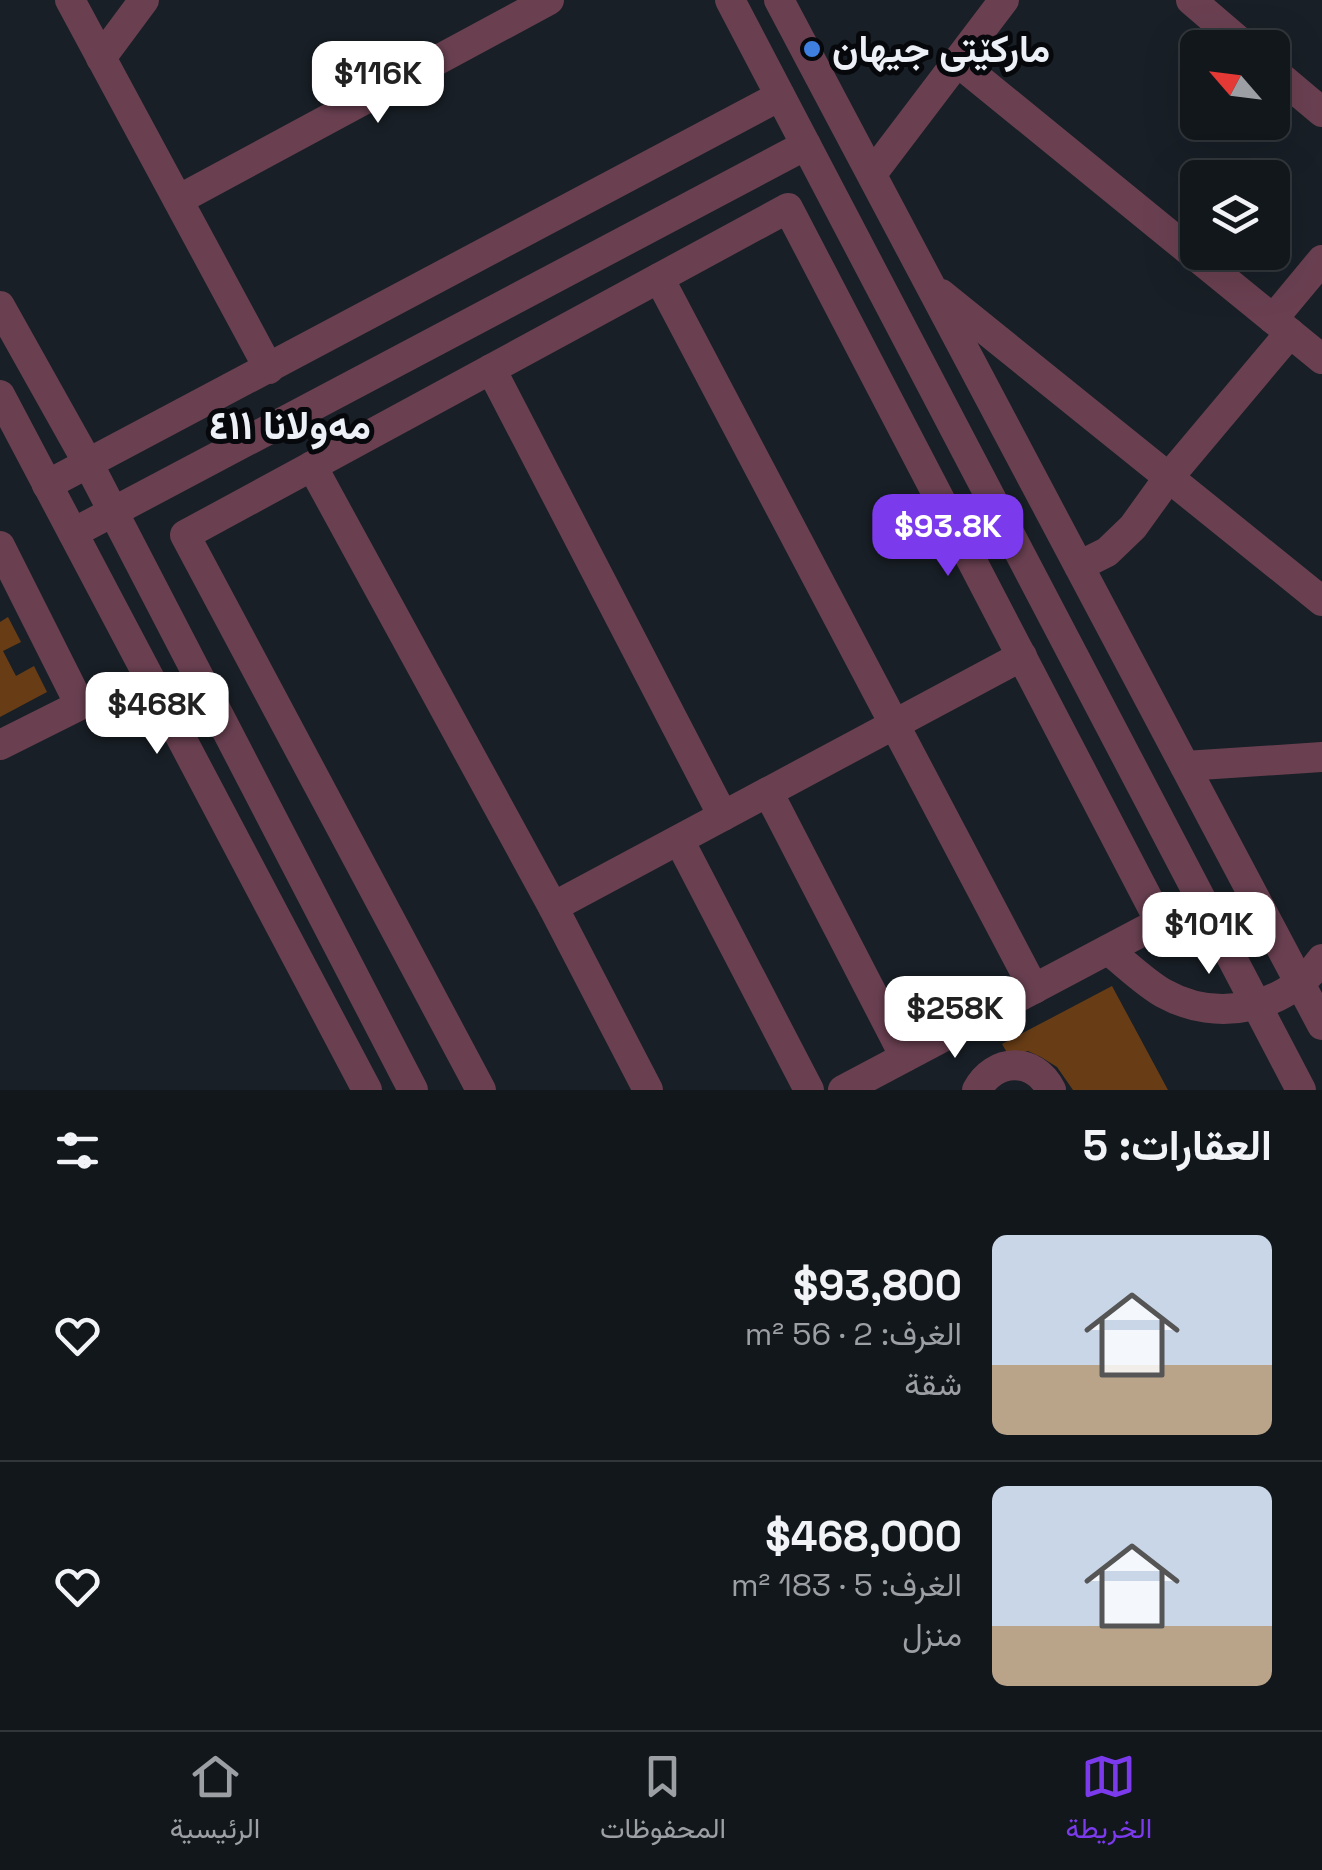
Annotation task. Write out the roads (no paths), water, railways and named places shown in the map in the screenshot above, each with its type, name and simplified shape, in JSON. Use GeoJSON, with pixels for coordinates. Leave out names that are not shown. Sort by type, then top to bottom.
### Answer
{"type":"FeatureCollection","features":[{"type":"Feature","properties":{"kind":"street"},"geometry":{"type":"LineString","coordinates":[[70,0],[270,369]]}},
{"type":"Feature","properties":{"kind":"street"},"geometry":{"type":"LineString","coordinates":[[102,58],[144,0]]}},
{"type":"Feature","properties":{"kind":"street"},"geometry":{"type":"LineString","coordinates":[[178,200],[550,0]]}},
{"type":"Feature","properties":{"kind":"street"},"geometry":{"type":"LineString","coordinates":[[730,0],[1302,1090]]}},
{"type":"Feature","properties":{"kind":"street"},"geometry":{"type":"LineString","coordinates":[[780,0],[1322,1025]]}},
{"type":"Feature","properties":{"kind":"street"},"geometry":{"type":"LineString","coordinates":[[872,174],[1004,0]]}},
{"type":"Feature","properties":{"kind":"street"},"geometry":{"type":"LineString","coordinates":[[1191,0],[1226,30]]}},
{"type":"Feature","properties":{"kind":"street"},"geometry":{"type":"LineString","coordinates":[[959,63],[1322,358]]}},
{"type":"Feature","properties":{"kind":"street"},"geometry":{"type":"LineString","coordinates":[[1290,85],[1322,112]]}},
{"type":"Feature","properties":{"kind":"street"},"geometry":{"type":"LineString","coordinates":[[47,486],[780,96]]}},
{"type":"Feature","properties":{"kind":"street"},"geometry":{"type":"LineString","coordinates":[[73,533],[806,146]]}},
{"type":"Feature","properties":{"kind":"street"},"geometry":{"type":"LineString","coordinates":[[481,1090],[185,534],[788,208],[1160,922],[843,1090]]}},
{"type":"Feature","properties":{"kind":"street"},"geometry":{"type":"LineString","coordinates":[[1079,566],[1108,552],[1133,528],[1282,326],[1322,260]]}},
{"type":"Feature","properties":{"kind":"street"},"geometry":{"type":"LineString","coordinates":[[659,278],[1034,989]]}},
{"type":"Feature","properties":{"kind":"street"},"geometry":{"type":"LineString","coordinates":[[931,286],[1322,601]]}},
{"type":"Feature","properties":{"kind":"street"},"geometry":{"type":"LineString","coordinates":[[0,306],[90,465],[413,1090]]}},
{"type":"Feature","properties":{"kind":"street"},"geometry":{"type":"LineString","coordinates":[[491,369],[724,816]]}},
{"type":"Feature","properties":{"kind":"street"},"geometry":{"type":"LineString","coordinates":[[0,396],[367,1090]]}},
{"type":"Feature","properties":{"kind":"street"},"geometry":{"type":"LineString","coordinates":[[312,466],[553,907],[648,1090]]}},
{"type":"Feature","properties":{"kind":"street"},"geometry":{"type":"LineString","coordinates":[[0,546],[80,705],[0,745]]}},
{"type":"Feature","properties":{"kind":"street"},"geometry":{"type":"LineString","coordinates":[[553,907],[1022,656]]}},
{"type":"Feature","properties":{"kind":"street"},"geometry":{"type":"LineString","coordinates":[[1185,766],[1322,756]]}},
{"type":"Feature","properties":{"kind":"street"},"geometry":{"type":"LineString","coordinates":[[768,792],[905,1057]]}},
{"type":"Feature","properties":{"kind":"street"},"geometry":{"type":"LineString","coordinates":[[679,840],[809,1090]]}},
{"type":"Feature","properties":{"kind":"street"},"geometry":{"type":"LineString","coordinates":[[1108,950],[1165,994],[1210,1009],[1258,1006],[1301,985],[1322,960]]}},
{"type":"Feature","properties":{"kind":"street"},"geometry":{"type":"LineString","coordinates":[[969,1024],[986,1080],[1009,1064],[1025,1066],[1039,1073],[1051,1090]]}},
{"type":"Feature","properties":{"kind":"place","name":"مارکێتی جیهان"},"geometry":{"type":"Point","coordinates":[812,49]}},
{"type":"Feature","properties":{"kind":"district","name":"مەولانا ٤١١"},"geometry":{"type":"Point","coordinates":[290,425]}}]}
